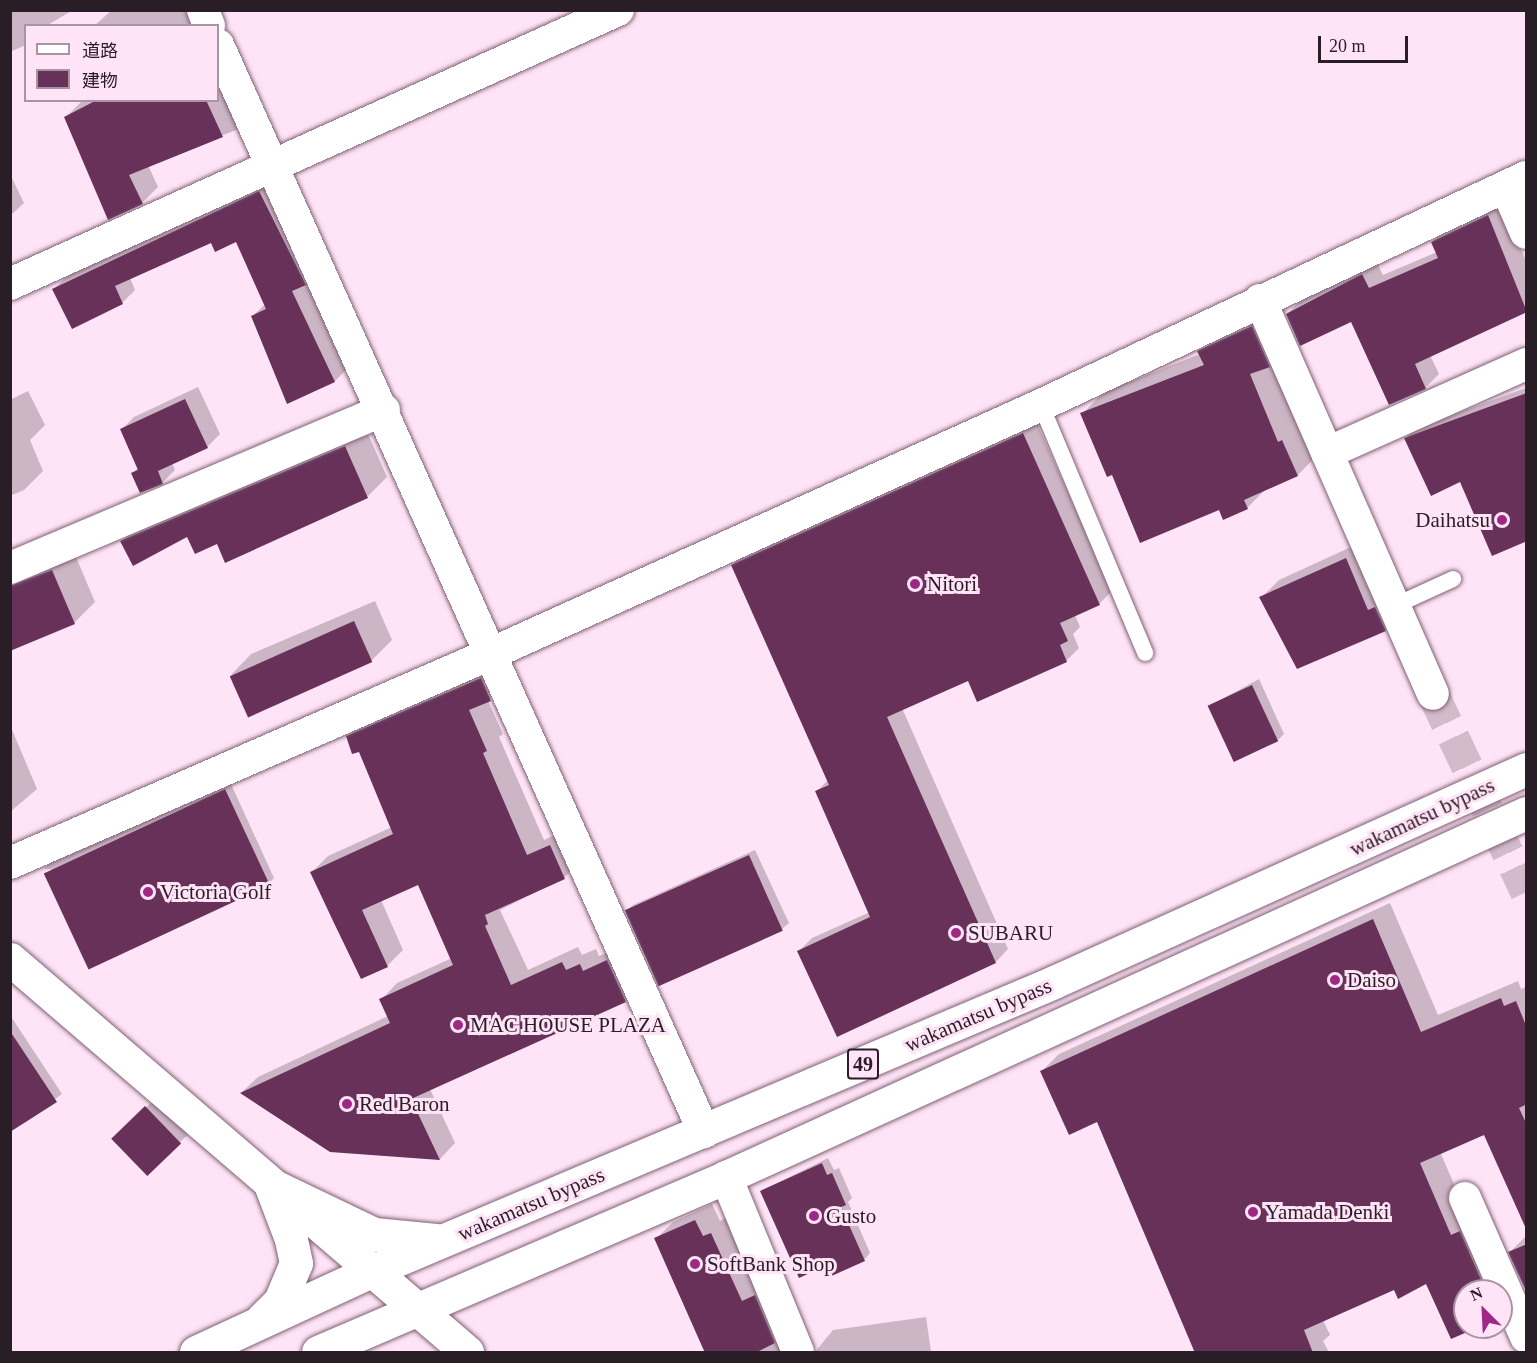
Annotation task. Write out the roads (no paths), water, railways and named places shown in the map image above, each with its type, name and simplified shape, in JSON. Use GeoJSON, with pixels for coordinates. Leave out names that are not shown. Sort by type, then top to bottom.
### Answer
{"type":"FeatureCollection","features":[{"type":"Feature","properties":{"kind":"main road","name":"wakamatsu bypass"},"geometry":{"type":"LineString","coordinates":[[195,1353],[370,1271],[704,1132],[1054,982],[1527,769]]}},
{"type":"Feature","properties":{"kind":"main road","name":"wakamatsu bypass"},"geometry":{"type":"LineString","coordinates":[[318,1353],[417,1308],[726,1177],[1527,813]]}},
{"type":"Feature","properties":{"kind":"main road"},"geometry":{"type":"LineString","coordinates":[[10,959],[467,1353]]}},
{"type":"Feature","properties":{"kind":"main road"},"geometry":{"type":"LineString","coordinates":[[270,1184],[374,1234],[420,1240],[452,1237]]}},
{"type":"Feature","properties":{"kind":"main road"},"geometry":{"type":"LineString","coordinates":[[254,1325],[280,1301],[296,1263],[291,1239],[270,1184]]}},
{"type":"Feature","properties":{"kind":"street"},"geometry":{"type":"LineString","coordinates":[[202,10],[208,24]]}},
{"type":"Feature","properties":{"kind":"street"},"geometry":{"type":"LineString","coordinates":[[10,284],[271,169],[618,10]]}},
{"type":"Feature","properties":{"kind":"street"},"geometry":{"type":"LineString","coordinates":[[219,47],[271,169],[384,410],[488,655],[704,1132]]}},
{"type":"Feature","properties":{"kind":"street"},"geometry":{"type":"LineString","coordinates":[[10,862],[488,655],[1041,405],[1260,300],[1516,182],[1527,233]]}},
{"type":"Feature","properties":{"kind":"street"},"geometry":{"type":"LineString","coordinates":[[1260,300],[1433,694]]}},
{"type":"Feature","properties":{"kind":"street"},"geometry":{"type":"LineString","coordinates":[[1327,453],[1527,364]]}},
{"type":"Feature","properties":{"kind":"street"},"geometry":{"type":"LineString","coordinates":[[10,568],[384,410]]}},
{"type":"Feature","properties":{"kind":"street"},"geometry":{"type":"LineString","coordinates":[[726,1177],[798,1353]]}},
{"type":"Feature","properties":{"kind":"street"},"geometry":{"type":"LineString","coordinates":[[1466,1198],[1527,1337]]}},
{"type":"Feature","properties":{"kind":"street"},"geometry":{"type":"LineString","coordinates":[[1514,1353],[1527,1346]]}},
{"type":"Feature","properties":{"kind":"lane"},"geometry":{"type":"LineString","coordinates":[[1041,405],[1145,653]]}},
{"type":"Feature","properties":{"kind":"lane"},"geometry":{"type":"LineString","coordinates":[[1395,606],[1453,579]]}},
{"type":"Feature","properties":{"kind":"tunnel"},"geometry":{"type":"LineString","coordinates":[[1433,694],[1526,892]]}},
{"type":"Feature","properties":{"kind":"place","name":"Daihatsu"},"geometry":{"type":"Point","coordinates":[1502,520]}},
{"type":"Feature","properties":{"kind":"place","name":"Nitori"},"geometry":{"type":"Point","coordinates":[915,584]}},
{"type":"Feature","properties":{"kind":"place","name":"Victoria Golf"},"geometry":{"type":"Point","coordinates":[148,892]}},
{"type":"Feature","properties":{"kind":"place","name":"SUBARU"},"geometry":{"type":"Point","coordinates":[956,933]}},
{"type":"Feature","properties":{"kind":"place","name":"Daiso"},"geometry":{"type":"Point","coordinates":[1335,980]}},
{"type":"Feature","properties":{"kind":"place","name":"MAC HOUSE PLAZA"},"geometry":{"type":"Point","coordinates":[458,1025]}},
{"type":"Feature","properties":{"kind":"place","name":"Red Baron"},"geometry":{"type":"Point","coordinates":[347,1104]}},
{"type":"Feature","properties":{"kind":"place","name":"Yamada Denki"},"geometry":{"type":"Point","coordinates":[1253,1212]}},
{"type":"Feature","properties":{"kind":"place","name":"Gusto"},"geometry":{"type":"Point","coordinates":[814,1216]}},
{"type":"Feature","properties":{"kind":"place","name":"SoftBank Shop"},"geometry":{"type":"Point","coordinates":[695,1264]}}]}
